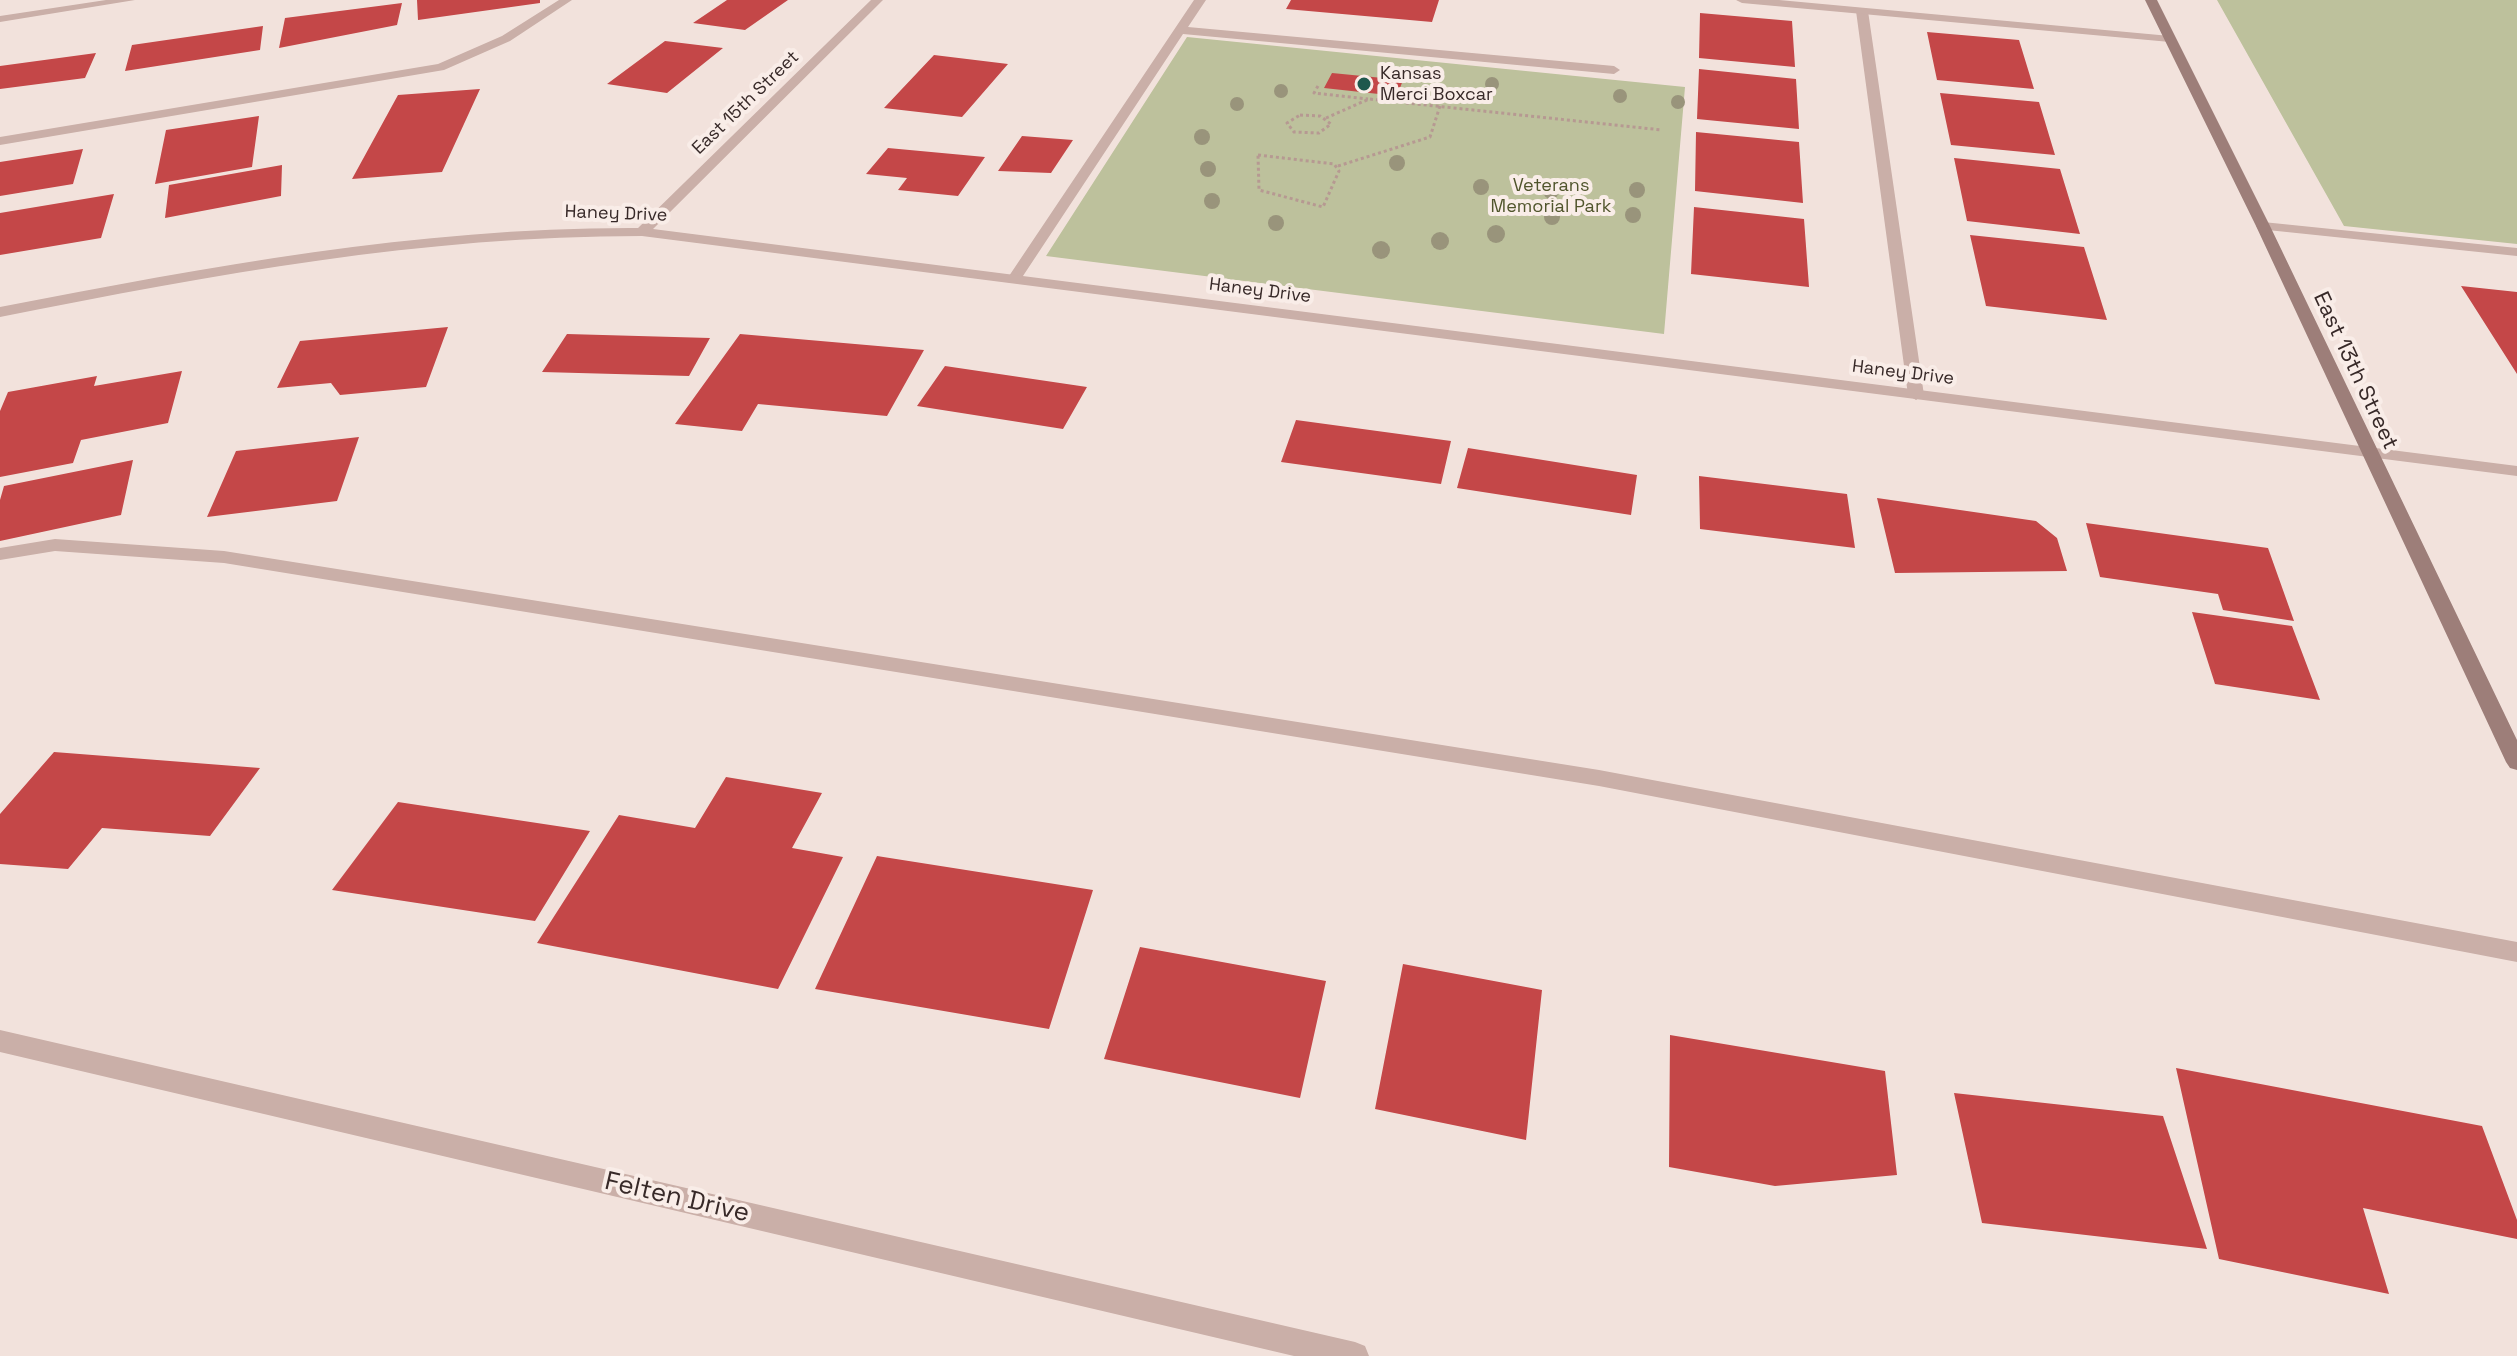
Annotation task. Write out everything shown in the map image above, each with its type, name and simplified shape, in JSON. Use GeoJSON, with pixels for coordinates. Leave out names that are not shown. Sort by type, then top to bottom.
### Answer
{"type":"FeatureCollection","features":[{"type":"Feature","properties":{"kind":"street"},"geometry":{"type":"LineString","coordinates":[[0,19],[129,0]]}},
{"type":"Feature","properties":{"kind":"street"},"geometry":{"type":"LineString","coordinates":[[0,141],[440,67],[472,57],[512,38],[566,0]]}},
{"type":"Feature","properties":{"kind":"street","name":"East 15th Street"},"geometry":{"type":"LineString","coordinates":[[642,232],[877,0]]}},
{"type":"Feature","properties":{"kind":"street"},"geometry":{"type":"LineString","coordinates":[[1014,279],[1200,0]]}},
{"type":"Feature","properties":{"kind":"street"},"geometry":{"type":"LineString","coordinates":[[1742,0],[2170,39]]}},
{"type":"Feature","properties":{"kind":"street","name":"East 13th Street"},"geometry":{"type":"LineString","coordinates":[[2151,0],[2263,226],[2517,762]]}},
{"type":"Feature","properties":{"kind":"street"},"geometry":{"type":"LineString","coordinates":[[1862,11],[1916,395]]}},
{"type":"Feature","properties":{"kind":"street"},"geometry":{"type":"LineString","coordinates":[[1179,30],[1614,70]]}},
{"type":"Feature","properties":{"kind":"street"},"geometry":{"type":"LineString","coordinates":[[2263,226],[2517,252]]}},
{"type":"Feature","properties":{"kind":"street","name":"Haney Drive"},"geometry":{"type":"LineString","coordinates":[[0,312],[265,261],[490,235],[580,230],[642,232],[2517,471]]}},
{"type":"Feature","properties":{"kind":"street"},"geometry":{"type":"LineString","coordinates":[[0,554],[55,545],[224,557],[1599,778],[2517,952]]}},
{"type":"Feature","properties":{"kind":"street","name":"Felten Drive"},"geometry":{"type":"LineString","coordinates":[[0,1041],[1355,1356]]}},
{"type":"Feature","properties":{"kind":"path"},"geometry":{"type":"LineString","coordinates":[[1326,118],[1329,128],[1315,134],[1294,132],[1287,126],[1289,119],[1300,115],[1326,118],[1369,99],[1662,130]]}},
{"type":"Feature","properties":{"kind":"path"},"geometry":{"type":"LineString","coordinates":[[1338,166],[1339,171],[1323,207],[1259,190],[1257,186],[1258,155],[1338,166],[1430,137]]}},
{"type":"Feature","properties":{"kind":"green space"},"geometry":{"type":"Polygon","coordinates":[[[2217,0],[2517,0],[2517,244],[2344,226],[2217,0]]]}},
{"type":"Feature","properties":{"kind":"green space","name":"Veterans Memorial Park"},"geometry":{"type":"Polygon","coordinates":[[[1187,37],[1685,87],[1664,334],[1046,256],[1187,37]]]}},
{"type":"Feature","properties":{"kind":"building"},"geometry":{"type":"Polygon","coordinates":[[[417,0],[540,0],[540,3],[418,20],[417,0]]]}},
{"type":"Feature","properties":{"kind":"building"},"geometry":{"type":"Polygon","coordinates":[[[727,0],[788,0],[745,30],[693,23],[727,0]]]}},
{"type":"Feature","properties":{"kind":"building"},"geometry":{"type":"Polygon","coordinates":[[[1291,0],[1439,0],[1432,22],[1286,9],[1291,0]]]}},
{"type":"Feature","properties":{"kind":"building"},"geometry":{"type":"Polygon","coordinates":[[[402,3],[397,25],[279,48],[285,18],[402,3]]]}},
{"type":"Feature","properties":{"kind":"building"},"geometry":{"type":"Polygon","coordinates":[[[1700,13],[1792,21],[1795,67],[1699,58],[1700,13]]]}},
{"type":"Feature","properties":{"kind":"building"},"geometry":{"type":"Polygon","coordinates":[[[263,26],[260,50],[125,71],[132,45],[263,26]]]}},
{"type":"Feature","properties":{"kind":"building"},"geometry":{"type":"Polygon","coordinates":[[[1927,32],[2019,40],[2034,89],[1937,80],[1927,32]]]}},
{"type":"Feature","properties":{"kind":"building"},"geometry":{"type":"Polygon","coordinates":[[[665,41],[723,48],[667,93],[607,84],[665,41]]]}},
{"type":"Feature","properties":{"kind":"building"},"geometry":{"type":"Polygon","coordinates":[[[96,53],[85,78],[0,89],[0,66],[96,53]]]}},
{"type":"Feature","properties":{"kind":"building"},"geometry":{"type":"Polygon","coordinates":[[[934,55],[1008,64],[962,117],[884,108],[934,55]]]}},
{"type":"Feature","properties":{"kind":"building"},"geometry":{"type":"Polygon","coordinates":[[[1699,69],[1796,79],[1799,129],[1697,119],[1699,69]]]}},
{"type":"Feature","properties":{"kind":"building","name":"Kansas Merci Boxcar"},"geometry":{"type":"Polygon","coordinates":[[[1332,73],[1403,80],[1397,96],[1324,88],[1332,73]]]}},
{"type":"Feature","properties":{"kind":"building"},"geometry":{"type":"Polygon","coordinates":[[[480,89],[442,172],[352,179],[398,95],[480,89]]]}},
{"type":"Feature","properties":{"kind":"building"},"geometry":{"type":"Polygon","coordinates":[[[1940,93],[2039,102],[2055,155],[1951,145],[1940,93]]]}},
{"type":"Feature","properties":{"kind":"building"},"geometry":{"type":"Polygon","coordinates":[[[259,116],[252,167],[155,184],[166,130],[259,116]]]}},
{"type":"Feature","properties":{"kind":"building"},"geometry":{"type":"Polygon","coordinates":[[[1696,132],[1799,142],[1803,203],[1695,191],[1696,132]]]}},
{"type":"Feature","properties":{"kind":"building"},"geometry":{"type":"Polygon","coordinates":[[[1022,136],[1073,140],[1051,173],[998,171],[1022,136]]]}},
{"type":"Feature","properties":{"kind":"building"},"geometry":{"type":"Polygon","coordinates":[[[888,148],[985,157],[958,196],[898,190],[907,178],[866,174],[888,148]]]}},
{"type":"Feature","properties":{"kind":"building"},"geometry":{"type":"Polygon","coordinates":[[[83,149],[73,184],[0,196],[0,162],[83,149]]]}},
{"type":"Feature","properties":{"kind":"building"},"geometry":{"type":"Polygon","coordinates":[[[1954,158],[2060,169],[2080,234],[1967,221],[1954,158]]]}},
{"type":"Feature","properties":{"kind":"building"},"geometry":{"type":"Polygon","coordinates":[[[282,165],[281,196],[165,218],[169,185],[282,165]]]}},
{"type":"Feature","properties":{"kind":"building"},"geometry":{"type":"Polygon","coordinates":[[[114,194],[101,238],[0,255],[0,213],[114,194]]]}},
{"type":"Feature","properties":{"kind":"building"},"geometry":{"type":"Polygon","coordinates":[[[1694,207],[1804,219],[1809,287],[1691,274],[1694,207]]]}},
{"type":"Feature","properties":{"kind":"building"},"geometry":{"type":"Polygon","coordinates":[[[1970,235],[2084,247],[2107,320],[1986,306],[1970,235]]]}},
{"type":"Feature","properties":{"kind":"building"},"geometry":{"type":"Polygon","coordinates":[[[2461,286],[2517,292],[2517,374],[2461,286]]]}},
{"type":"Feature","properties":{"kind":"building"},"geometry":{"type":"Polygon","coordinates":[[[448,327],[426,387],[340,395],[331,383],[277,388],[300,341],[448,327]]]}},
{"type":"Feature","properties":{"kind":"building"},"geometry":{"type":"Polygon","coordinates":[[[567,334],[710,338],[689,376],[542,372],[567,334]]]}},
{"type":"Feature","properties":{"kind":"building"},"geometry":{"type":"Polygon","coordinates":[[[740,334],[924,350],[887,416],[758,404],[742,431],[675,424],[740,334]]]}},
{"type":"Feature","properties":{"kind":"building"},"geometry":{"type":"Polygon","coordinates":[[[945,366],[1087,387],[1063,429],[917,406],[945,366]]]}},
{"type":"Feature","properties":{"kind":"building"},"geometry":{"type":"Polygon","coordinates":[[[182,371],[168,423],[81,440],[73,463],[0,477],[0,411],[8,392],[97,376],[94,386],[182,371]]]}},
{"type":"Feature","properties":{"kind":"building"},"geometry":{"type":"Polygon","coordinates":[[[1296,420],[1451,441],[1441,484],[1281,462],[1296,420]]]}},
{"type":"Feature","properties":{"kind":"building"},"geometry":{"type":"Polygon","coordinates":[[[359,437],[337,501],[207,517],[236,451],[359,437]]]}},
{"type":"Feature","properties":{"kind":"building"},"geometry":{"type":"Polygon","coordinates":[[[1468,448],[1637,475],[1631,515],[1457,488],[1468,448]]]}},
{"type":"Feature","properties":{"kind":"building"},"geometry":{"type":"Polygon","coordinates":[[[133,460],[121,515],[0,541],[0,500],[4,486],[133,460]]]}},
{"type":"Feature","properties":{"kind":"building"},"geometry":{"type":"Polygon","coordinates":[[[1699,476],[1847,494],[1855,548],[1700,529],[1699,476]]]}},
{"type":"Feature","properties":{"kind":"building"},"geometry":{"type":"Polygon","coordinates":[[[1877,498],[2036,521],[2057,538],[2067,571],[1895,573],[1877,498]]]}},
{"type":"Feature","properties":{"kind":"building"},"geometry":{"type":"Polygon","coordinates":[[[2086,523],[2268,548],[2294,621],[2223,610],[2218,594],[2100,577],[2086,523]]]}},
{"type":"Feature","properties":{"kind":"building"},"geometry":{"type":"Polygon","coordinates":[[[2192,612],[2292,626],[2320,700],[2215,684],[2192,612]]]}},
{"type":"Feature","properties":{"kind":"building"},"geometry":{"type":"Polygon","coordinates":[[[54,752],[260,768],[210,836],[102,828],[68,869],[0,864],[0,814],[54,752]]]}},
{"type":"Feature","properties":{"kind":"building"},"geometry":{"type":"Polygon","coordinates":[[[726,777],[822,793],[792,848],[843,857],[778,989],[537,943],[619,815],[695,828],[726,777]]]}},
{"type":"Feature","properties":{"kind":"building"},"geometry":{"type":"Polygon","coordinates":[[[398,802],[590,831],[535,921],[332,890],[398,802]]]}},
{"type":"Feature","properties":{"kind":"building"},"geometry":{"type":"Polygon","coordinates":[[[877,856],[1093,890],[1049,1029],[815,989],[877,856]]]}},
{"type":"Feature","properties":{"kind":"building"},"geometry":{"type":"Polygon","coordinates":[[[1140,947],[1326,981],[1300,1098],[1104,1059],[1140,947]]]}},
{"type":"Feature","properties":{"kind":"building"},"geometry":{"type":"Polygon","coordinates":[[[1403,964],[1542,990],[1526,1140],[1375,1109],[1403,964]]]}},
{"type":"Feature","properties":{"kind":"building"},"geometry":{"type":"Polygon","coordinates":[[[1670,1035],[1885,1071],[1897,1175],[1775,1186],[1669,1167],[1670,1035]]]}},
{"type":"Feature","properties":{"kind":"building"},"geometry":{"type":"Polygon","coordinates":[[[2176,1068],[2482,1126],[2517,1220],[2517,1239],[2363,1208],[2389,1294],[2219,1259],[2176,1068]]]}},
{"type":"Feature","properties":{"kind":"building"},"geometry":{"type":"Polygon","coordinates":[[[1954,1093],[2163,1116],[2207,1249],[1982,1223],[1954,1093]]]}},
{"type":"Feature","properties":{"kind":"place","name":"Kansas Merci Boxcar"},"geometry":{"type":"Point","coordinates":[1364,84]}}]}
